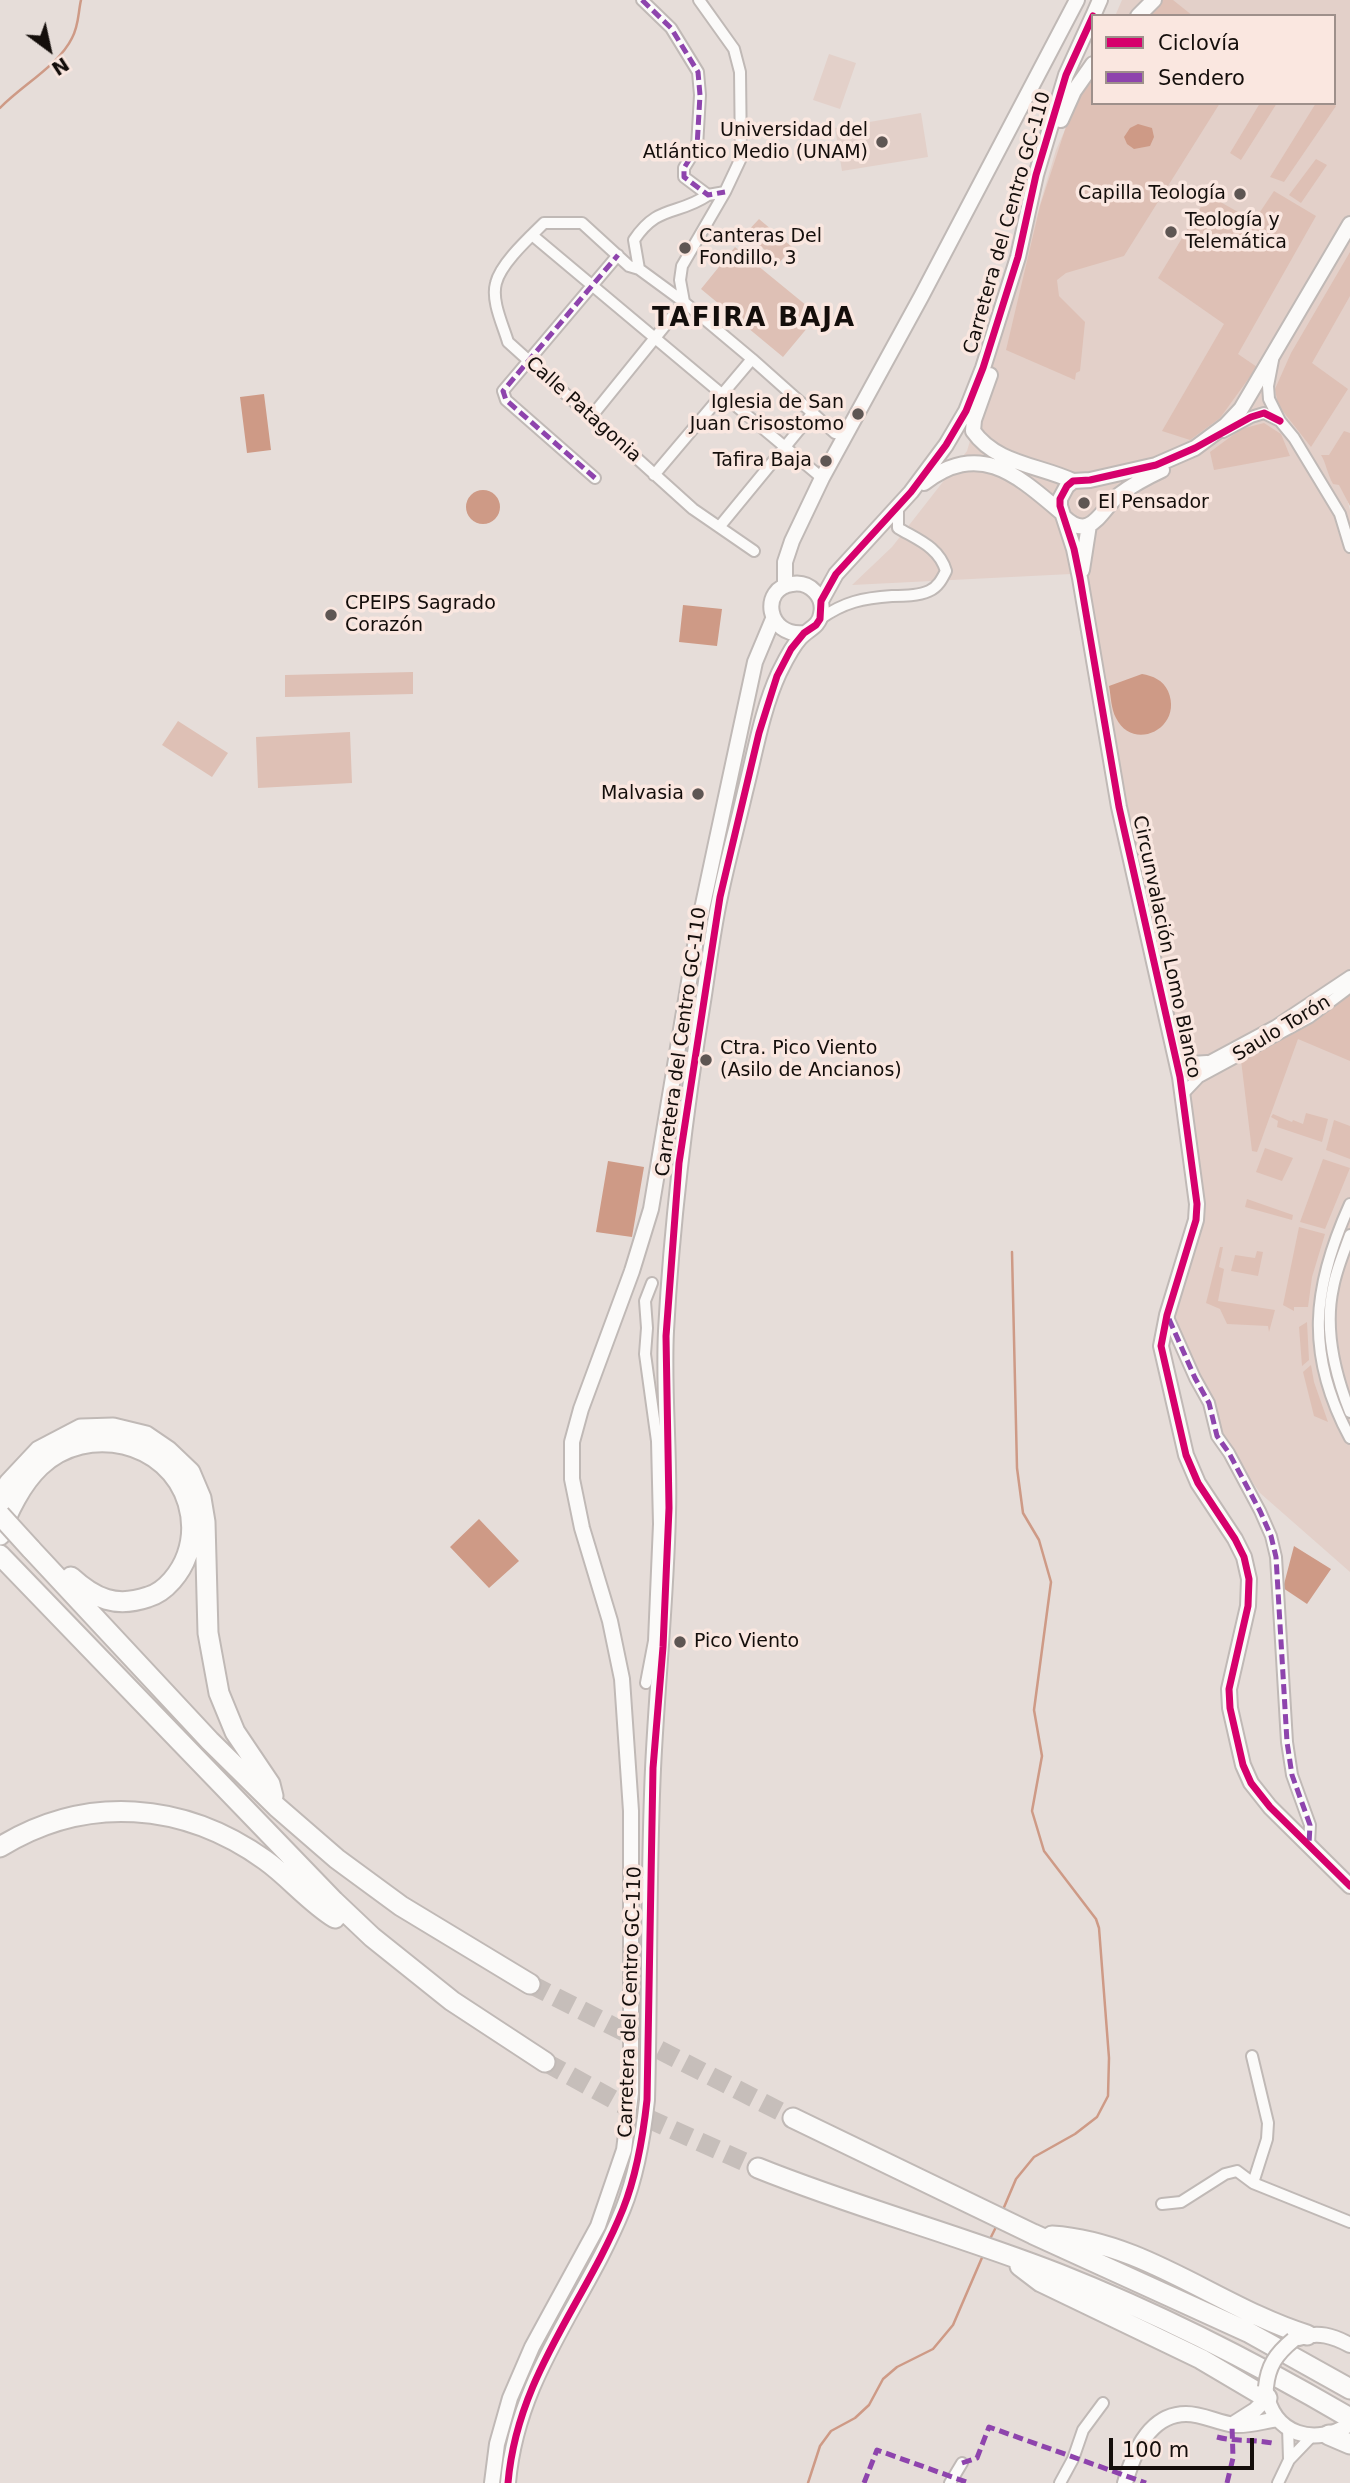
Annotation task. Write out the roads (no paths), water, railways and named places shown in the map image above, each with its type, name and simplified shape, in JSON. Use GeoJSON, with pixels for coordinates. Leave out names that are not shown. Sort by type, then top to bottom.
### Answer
{"type":"FeatureCollection","features":[{"type":"Feature","properties":{"kind":"highway"},"geometry":{"type":"LineString","coordinates":[[0,1497],[9,1483],[39,1451],[81,1429],[113,1428],[146,1436],[168,1451],[190,1472],[201,1498],[205,1522],[208,1633],[219,1693],[244,1748],[270,1784],[277,1807]]}},
{"type":"Feature","properties":{"kind":"highway"},"geometry":{"type":"LineString","coordinates":[[107,1441],[129,1444],[151,1455],[169,1469],[184,1490],[191,1514],[191,1542],[184,1562],[172,1581],[152,1596],[129,1603],[105,1600],[88,1591],[36,1547],[2,1524],[40,1466],[59,1453],[83,1443],[107,1441]]}},
{"type":"Feature","properties":{"kind":"highway"},"geometry":{"type":"LineString","coordinates":[[36,1547],[210,1741],[277,1807],[337,1859],[401,1906],[530,1984]]}},
{"type":"Feature","properties":{"kind":"highway"},"geometry":{"type":"LineString","coordinates":[[4,1560],[307,1876],[372,1937],[453,2001],[545,2062]]}},
{"type":"Feature","properties":{"kind":"highway"},"geometry":{"type":"LineString","coordinates":[[0,1847],[44,1825],[110,1811],[146,1812],[187,1819],[218,1832],[265,1860],[331,1916],[372,1937]]}},
{"type":"Feature","properties":{"kind":"highway"},"geometry":{"type":"LineString","coordinates":[[793,2118],[1033,2234],[1248,2332],[1350,2389]]}},
{"type":"Feature","properties":{"kind":"highway"},"geometry":{"type":"LineString","coordinates":[[758,2168],[851,2204],[1002,2253],[1120,2310],[1201,2359],[1267,2393]]}},
{"type":"Feature","properties":{"kind":"highway"},"geometry":{"type":"LineString","coordinates":[[1033,2234],[1069,2237],[1129,2254],[1300,2338]]}},
{"type":"Feature","properties":{"kind":"highway"},"geometry":{"type":"LineString","coordinates":[[1120,2310],[1216,2343],[1287,2381],[1338,2432]]}},
{"type":"Feature","properties":{"kind":"main road","name":"Carretera del Centro GC-110"},"geometry":{"type":"LineString","coordinates":[[822,478],[1077,0]]}},
{"type":"Feature","properties":{"kind":"main road"},"geometry":{"type":"LineString","coordinates":[[1140,14],[1154,0]]}},
{"type":"Feature","properties":{"kind":"main road","name":"Carretera del Centro GC-110"},"geometry":{"type":"LineString","coordinates":[[821,601],[836,574],[911,492],[946,445],[966,411],[983,369],[1018,257],[1036,175],[1066,75],[1091,20]]}},
{"type":"Feature","properties":{"kind":"main road"},"geometry":{"type":"LineString","coordinates":[[1091,67],[1073,91],[1060,121],[1018,257],[1010,310],[973,431],[980,441],[998,453],[1027,467],[1073,481],[1090,480],[1156,465],[1200,445]]}},
{"type":"Feature","properties":{"kind":"main road"},"geometry":{"type":"LineString","coordinates":[[911,492],[941,470],[954,465],[973,463],[992,466],[1029,484],[1075,525],[1089,525],[1099,520],[1117,496],[1177,463],[1226,425],[1241,409],[1350,224]]}},
{"type":"Feature","properties":{"kind":"main road"},"geometry":{"type":"LineString","coordinates":[[785,586],[785,562],[792,541],[822,478]]}},
{"type":"Feature","properties":{"kind":"main road"},"geometry":{"type":"LineString","coordinates":[[1090,480],[1104,492],[1105,511]]}},
{"type":"Feature","properties":{"kind":"main road"},"geometry":{"type":"LineString","coordinates":[[1063,515],[1060,499],[1073,481]]}},
{"type":"Feature","properties":{"kind":"main road","name":"Circunvalación Lomo Blanco"},"geometry":{"type":"LineString","coordinates":[[1063,515],[1080,578],[1119,807],[1179,1070],[1198,1204],[1161,1346],[1186,1455],[1198,1483],[1235,1539],[1244,1557],[1249,1579],[1248,1606],[1229,1689],[1230,1708],[1242,1765],[1251,1783],[1270,1807],[1350,1886]]}},
{"type":"Feature","properties":{"kind":"main road"},"geometry":{"type":"LineString","coordinates":[[1080,578],[1089,525]]}},
{"type":"Feature","properties":{"kind":"main road"},"geometry":{"type":"LineString","coordinates":[[792,583],[804,584],[815,590],[821,601],[820,619],[804,633],[786,632],[773,619],[772,604],[779,590],[792,583]]}},
{"type":"Feature","properties":{"kind":"main road","name":"Carretera del Centro GC-110"},"geometry":{"type":"LineString","coordinates":[[492,2483],[497,2444],[510,2398],[532,2347],[598,2225],[624,2150],[631,2093],[631,1811],[622,1679],[610,1621],[582,1528],[572,1479],[572,1442],[581,1409],[632,1272],[651,1209],[698,928],[755,662],[773,619]]}},
{"type":"Feature","properties":{"kind":"main road","name":"Carretera del Centro GC-110"},"geometry":{"type":"LineString","coordinates":[[508,2483],[509,2467],[522,2414],[538,2372],[623,2208],[643,2145],[647,2100],[653,1790],[668,1508],[666,1336],[679,1163],[720,897],[759,733],[777,676],[791,649],[804,633]]}},
{"type":"Feature","properties":{"kind":"main road"},"geometry":{"type":"LineString","coordinates":[[1283,2423],[1267,2393],[1267,2374],[1276,2354],[1300,2338],[1321,2334],[1335,2337],[1350,2346]]}},
{"type":"Feature","properties":{"kind":"main road"},"geometry":{"type":"LineString","coordinates":[[1232,2425],[1255,2410],[1267,2393]]}},
{"type":"Feature","properties":{"kind":"main road"},"geometry":{"type":"LineString","coordinates":[[1125,2483],[1136,2447],[1147,2434],[1165,2421],[1185,2414],[1232,2425],[1283,2423],[1338,2432]]}},
{"type":"Feature","properties":{"kind":"street"},"geometry":{"type":"LineString","coordinates":[[642,0],[671,28],[698,72],[700,95],[696,147],[684,167],[684,177],[708,195]]}},
{"type":"Feature","properties":{"kind":"street"},"geometry":{"type":"LineString","coordinates":[[591,417],[684,302],[680,280],[682,266],[725,192],[741,158],[740,72],[734,49],[699,0]]}},
{"type":"Feature","properties":{"kind":"street"},"geometry":{"type":"LineString","coordinates":[[639,269],[634,240],[645,224],[659,215],[696,203],[708,195],[725,192]]}},
{"type":"Feature","properties":{"kind":"street"},"geometry":{"type":"LineString","coordinates":[[822,478],[532,235],[544,223],[582,223],[629,266],[639,269],[684,302],[835,433],[842,434],[849,430]]}},
{"type":"Feature","properties":{"kind":"street","name":"Calle Patagonia"},"geometry":{"type":"LineString","coordinates":[[532,235],[505,267],[496,283],[497,307],[508,342],[693,509],[754,551]]}},
{"type":"Feature","properties":{"kind":"street"},"geometry":{"type":"LineString","coordinates":[[595,478],[506,400],[503,391],[618,255]]}},
{"type":"Feature","properties":{"kind":"street"},"geometry":{"type":"LineString","coordinates":[[1275,351],[1268,386],[1269,399],[1280,421],[1294,438],[1340,514],[1350,547]]}},
{"type":"Feature","properties":{"kind":"street"},"geometry":{"type":"LineString","coordinates":[[654,475],[752,359]]}},
{"type":"Feature","properties":{"kind":"street"},"geometry":{"type":"LineString","coordinates":[[1200,445],[1251,417],[1264,413],[1280,421]]}},
{"type":"Feature","properties":{"kind":"street"},"geometry":{"type":"LineString","coordinates":[[720,526],[812,414]]}},
{"type":"Feature","properties":{"kind":"street"},"geometry":{"type":"LineString","coordinates":[[820,619],[838,606],[876,597],[912,595],[929,591],[939,584],[946,570],[943,559],[934,549],[898,528],[898,507]]}},
{"type":"Feature","properties":{"kind":"street","name":"Saulo Torón"},"geometry":{"type":"LineString","coordinates":[[1179,1070],[1210,1061],[1275,1026],[1350,975]]}},
{"type":"Feature","properties":{"kind":"street","name":"Saulo Torón"},"geometry":{"type":"LineString","coordinates":[[1181,1096],[1199,1077],[1310,1017],[1350,986]]}},
{"type":"Feature","properties":{"kind":"street"},"geometry":{"type":"LineString","coordinates":[[1350,1203],[1336,1237],[1322,1285],[1318,1313],[1326,1383],[1350,1438]]}},
{"type":"Feature","properties":{"kind":"street"},"geometry":{"type":"LineString","coordinates":[[1350,1235],[1333,1287],[1330,1314],[1338,1381],[1350,1412]]}},
{"type":"Feature","properties":{"kind":"street"},"geometry":{"type":"LineString","coordinates":[[646,1683],[654,1641],[659,1524],[657,1441],[645,1354],[645,1301],[652,1283]]}},
{"type":"Feature","properties":{"kind":"street"},"geometry":{"type":"LineString","coordinates":[[1167,1315],[1209,1404],[1217,1436],[1230,1453],[1274,1546],[1287,1742],[1292,1775],[1310,1825],[1309,1844]]}},
{"type":"Feature","properties":{"kind":"street"},"geometry":{"type":"LineString","coordinates":[[1252,2056],[1268,2123],[1267,2139],[1253,2183]]}},
{"type":"Feature","properties":{"kind":"street"},"geometry":{"type":"LineString","coordinates":[[1162,2204],[1181,2202],[1225,2174],[1237,2171],[1253,2183],[1350,2222]]}},
{"type":"Feature","properties":{"kind":"street"},"geometry":{"type":"LineString","coordinates":[[1060,2483],[1073,2459],[1083,2430],[1104,2403]]}},
{"type":"Feature","properties":{"kind":"street"},"geometry":{"type":"LineString","coordinates":[[1283,2423],[1289,2460]]}},
{"type":"Feature","properties":{"kind":"street"},"geometry":{"type":"LineString","coordinates":[[1278,2483],[1289,2460],[1338,2432]]}},
{"type":"Feature","properties":{"kind":"street"},"geometry":{"type":"LineString","coordinates":[[950,2483],[962,2463]]}},
{"type":"Feature","properties":{"kind":"waterway"},"geometry":{"type":"LineString","coordinates":[[0,108],[66,48],[76,28],[81,0]]}},
{"type":"Feature","properties":{"kind":"waterway"},"geometry":{"type":"LineString","coordinates":[[1002,2212],[1016,2179],[1034,2157],[1075,2134],[1097,2117],[1108,2096],[1109,2058],[1099,1928],[1096,1919],[1044,1851],[1032,1811],[1042,1756],[1034,1710],[1051,1582],[1039,1540],[1023,1513],[1017,1468],[1012,1252]]}},
{"type":"Feature","properties":{"kind":"waterway"},"geometry":{"type":"LineString","coordinates":[[989,2241],[997,2225]]}},
{"type":"Feature","properties":{"kind":"waterway"},"geometry":{"type":"LineString","coordinates":[[808,2483],[820,2446],[831,2431],[855,2418],[869,2405],[883,2379],[897,2367],[933,2349],[953,2325],[984,2253]]}},
{"type":"Feature","properties":{"kind":"tunnel"},"geometry":{"type":"LineString","coordinates":[[530,1984],[793,2118]]}},
{"type":"Feature","properties":{"kind":"tunnel"},"geometry":{"type":"LineString","coordinates":[[545,2062],[649,2119],[758,2168]]}},
{"type":"Feature","properties":{"kind":"place","name":"Universidad del Atlántico Medio (UNAM)"},"geometry":{"type":"Point","coordinates":[882,142]}},
{"type":"Feature","properties":{"kind":"place","name":"Capilla Teología"},"geometry":{"type":"Point","coordinates":[1240,194]}},
{"type":"Feature","properties":{"kind":"place","name":"Teología y Telemática"},"geometry":{"type":"Point","coordinates":[1171,232]}},
{"type":"Feature","properties":{"kind":"place","name":"Canteras Del Fondillo, 3"},"geometry":{"type":"Point","coordinates":[685,248]}},
{"type":"Feature","properties":{"kind":"place","name":"Iglesia de San Juan Crisostomo"},"geometry":{"type":"Point","coordinates":[858,414]}},
{"type":"Feature","properties":{"kind":"place","name":"Tafira Baja"},"geometry":{"type":"Point","coordinates":[826,461]}},
{"type":"Feature","properties":{"kind":"place","name":"El Pensador"},"geometry":{"type":"Point","coordinates":[1084,503]}},
{"type":"Feature","properties":{"kind":"place","name":"CPEIPS Sagrado Corazón"},"geometry":{"type":"Point","coordinates":[331,615]}},
{"type":"Feature","properties":{"kind":"place","name":"Malvasia"},"geometry":{"type":"Point","coordinates":[698,794]}},
{"type":"Feature","properties":{"kind":"place","name":"Ctra. Pico Viento (Asilo de Ancianos)"},"geometry":{"type":"Point","coordinates":[706,1060]}},
{"type":"Feature","properties":{"kind":"place","name":"Pico Viento"},"geometry":{"type":"Point","coordinates":[680,1642]}},
{"type":"Feature","properties":{"kind":"district","name":"TAFIRA BAJA"},"geometry":{"type":"Point","coordinates":[754,319]}}]}
